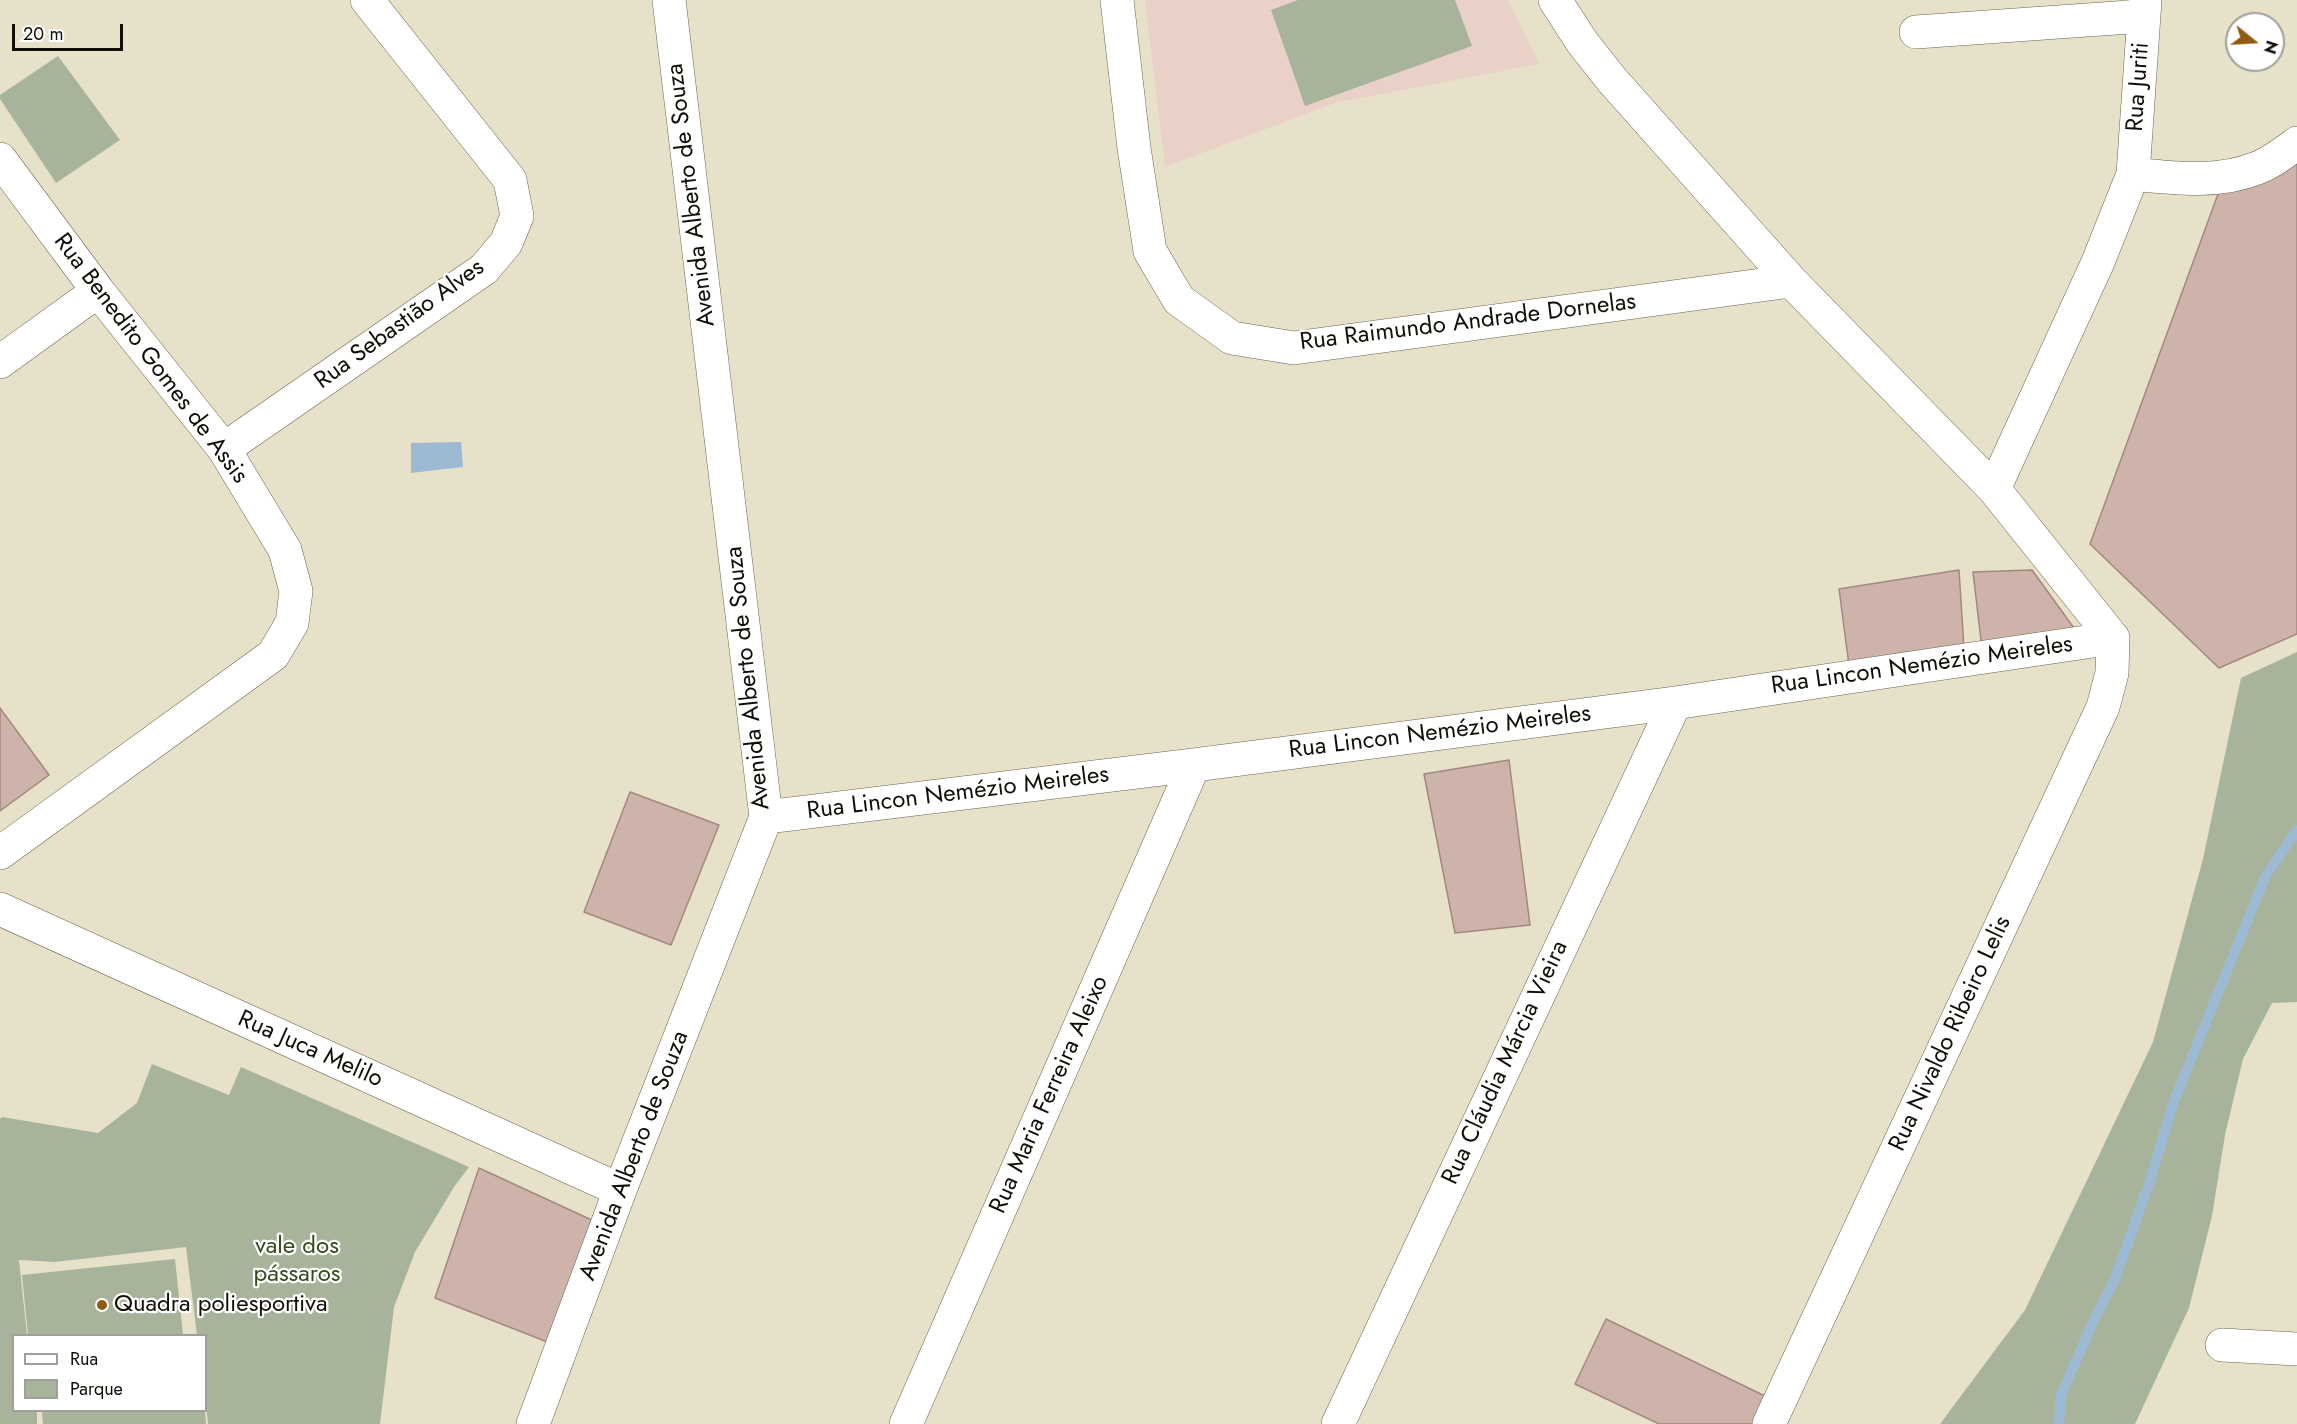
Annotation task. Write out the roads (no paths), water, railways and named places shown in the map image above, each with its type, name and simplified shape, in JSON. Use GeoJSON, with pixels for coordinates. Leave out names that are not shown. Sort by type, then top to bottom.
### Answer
{"type":"FeatureCollection","features":[{"type":"Feature","properties":{"kind":"street","name":"Rua Sebastião Alves"},"geometry":{"type":"LineString","coordinates":[[224,449],[484,269],[506,243],[517,216],[510,180],[367,0]]}},
{"type":"Feature","properties":{"kind":"street","name":"Avenida Alberto de Souza"},"geometry":{"type":"LineString","coordinates":[[533,1424],[620,1190],[766,817],[669,0]]}},
{"type":"Feature","properties":{"kind":"street","name":"Rua Raimundo Andrade Dornelas"},"geometry":{"type":"LineString","coordinates":[[1117,0],[1134,148],[1150,251],[1179,300],[1232,338],[1294,348],[1791,281]]}},
{"type":"Feature","properties":{"kind":"street"},"geometry":{"type":"LineString","coordinates":[[1555,0],[1582,42],[1612,80],[1791,281],[1994,489],[2113,638]]}},
{"type":"Feature","properties":{"kind":"street"},"geometry":{"type":"LineString","coordinates":[[1916,32],[2145,8]]}},
{"type":"Feature","properties":{"kind":"street","name":"Rua Juriti"},"geometry":{"type":"LineString","coordinates":[[1994,489],[2098,262],[2133,174],[2145,8]]}},
{"type":"Feature","properties":{"kind":"street"},"geometry":{"type":"LineString","coordinates":[[2133,174],[2179,179],[2218,178],[2258,168],[2297,143]]}},
{"type":"Feature","properties":{"kind":"street","name":"Rua Benedito Gomes de Assis"},"geometry":{"type":"LineString","coordinates":[[0,159],[98,291],[224,449],[285,550],[296,591],[292,623],[273,655],[0,853]]}},
{"type":"Feature","properties":{"kind":"street"},"geometry":{"type":"LineString","coordinates":[[0,362],[98,291]]}},
{"type":"Feature","properties":{"kind":"street","name":"Rua Lincon Nemézio Meireles"},"geometry":{"type":"LineString","coordinates":[[766,817],[1675,703],[2113,638]]}},
{"type":"Feature","properties":{"kind":"street","name":"Rua Nivaldo Ribeiro Lelis"},"geometry":{"type":"LineString","coordinates":[[1769,1424],[2103,708],[2112,673],[2113,638]]}},
{"type":"Feature","properties":{"kind":"street","name":"Rua Cláudia Márcia Vieira"},"geometry":{"type":"LineString","coordinates":[[1338,1424],[1675,703]]}},
{"type":"Feature","properties":{"kind":"street","name":"Rua Maria Ferreira Aleixo"},"geometry":{"type":"LineString","coordinates":[[906,1424],[1194,765]]}},
{"type":"Feature","properties":{"kind":"street","name":"Rua Juca Melilo"},"geometry":{"type":"LineString","coordinates":[[0,909],[620,1190]]}},
{"type":"Feature","properties":{"kind":"street"},"geometry":{"type":"LineString","coordinates":[[2222,1345],[2297,1349]]}},
{"type":"Feature","properties":{"kind":"water"},"geometry":{"type":"Polygon","coordinates":[[[461,442],[463,467],[411,473],[411,443],[461,442]]]}},
{"type":"Feature","properties":{"kind":"waterway"},"geometry":{"type":"LineString","coordinates":[[2059,1424],[2061,1395],[2114,1281],[2149,1184],[2174,1101],[2266,875],[2297,830]]}},
{"type":"Feature","properties":{"kind":"place","name":"Quadra poliesportiva"},"geometry":{"type":"Point","coordinates":[102,1305]}},
{"type":"Feature","properties":{"kind":"park label","name":"vale dos pássaros"},"geometry":{"type":"Point","coordinates":[297,1261]}}]}
